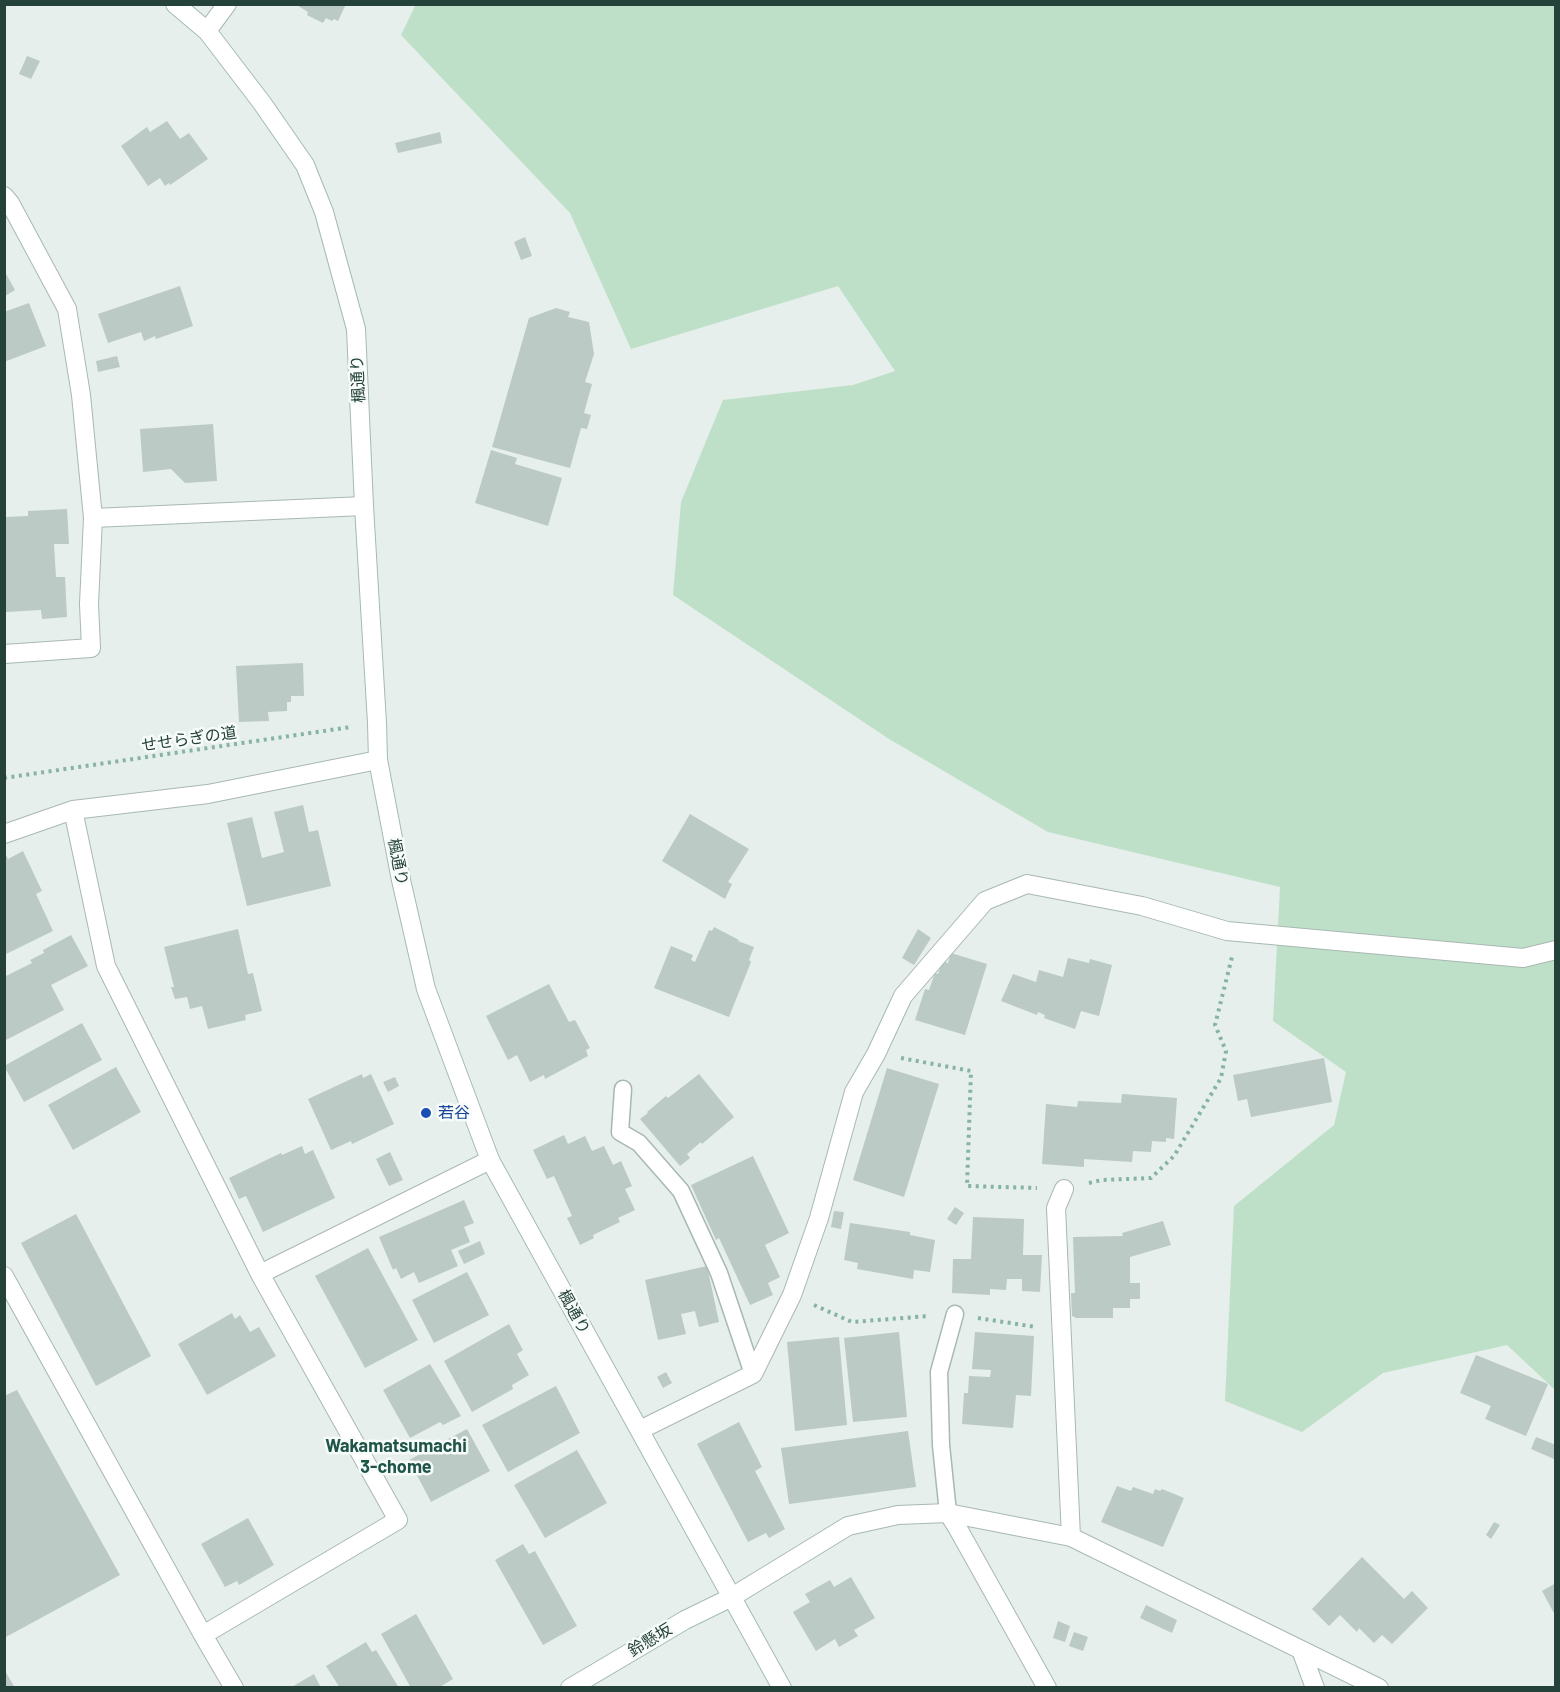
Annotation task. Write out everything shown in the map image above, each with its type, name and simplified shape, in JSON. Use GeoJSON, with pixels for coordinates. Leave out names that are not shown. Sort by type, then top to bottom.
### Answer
{"type":"FeatureCollection","features":[{"type":"Feature","properties":{"kind":"street","name":"楓通り"},"geometry":{"type":"LineString","coordinates":[[175,4],[207,31],[262,103],[305,165],[324,212],[356,329],[378,760],[401,880],[426,989],[490,1160],[782,1688]]}},
{"type":"Feature","properties":{"kind":"street"},"geometry":{"type":"LineString","coordinates":[[207,31],[227,4]]}},
{"type":"Feature","properties":{"kind":"street"},"geometry":{"type":"LineString","coordinates":[[4,196],[10,203],[67,309],[81,395],[93,518],[89,604],[91,648],[4,654]]}},
{"type":"Feature","properties":{"kind":"street"},"geometry":{"type":"LineString","coordinates":[[93,518],[364,506]]}},
{"type":"Feature","properties":{"kind":"street"},"geometry":{"type":"LineString","coordinates":[[4,834],[73,810],[208,794],[378,760]]}},
{"type":"Feature","properties":{"kind":"street"},"geometry":{"type":"LineString","coordinates":[[73,810],[106,966],[260,1274],[398,1520],[202,1635]]}},
{"type":"Feature","properties":{"kind":"street"},"geometry":{"type":"LineString","coordinates":[[640,1430],[753,1374],[792,1295],[819,1218],[854,1092],[876,1054],[903,996],[985,901],[1027,884],[1142,906],[1227,931],[1523,958],[1556,950]]}},
{"type":"Feature","properties":{"kind":"street"},"geometry":{"type":"LineString","coordinates":[[260,1274],[490,1160]]}},
{"type":"Feature","properties":{"kind":"street"},"geometry":{"type":"LineString","coordinates":[[1064,1189],[1056,1208],[1071,1537]]}},
{"type":"Feature","properties":{"kind":"street"},"geometry":{"type":"LineString","coordinates":[[4,1276],[202,1635],[234,1688]]}},
{"type":"Feature","properties":{"kind":"street"},"geometry":{"type":"LineString","coordinates":[[948,1513],[1047,1688]]}},
{"type":"Feature","properties":{"kind":"street","name":"鈴懸坂"},"geometry":{"type":"LineString","coordinates":[[570,1688],[685,1620],[732,1597],[848,1526],[898,1515],[948,1513],[1071,1537],[1379,1688]]}},
{"type":"Feature","properties":{"kind":"street"},"geometry":{"type":"LineString","coordinates":[[1301,1650],[1315,1688]]}},
{"type":"Feature","properties":{"kind":"lane"},"geometry":{"type":"LineString","coordinates":[[623,1089],[620,1132],[639,1143],[681,1191],[719,1273],[753,1374]]}},
{"type":"Feature","properties":{"kind":"lane"},"geometry":{"type":"LineString","coordinates":[[948,1513],[941,1445],[939,1372],[955,1314]]}},
{"type":"Feature","properties":{"kind":"path","name":"せせらぎの道"},"geometry":{"type":"LineString","coordinates":[[4,778],[377,723]]}},
{"type":"Feature","properties":{"kind":"path"},"geometry":{"type":"LineString","coordinates":[[876,1054],[971,1071],[968,1186],[1064,1189],[1102,1180],[1151,1178],[1174,1156],[1221,1078],[1226,1051],[1215,1025],[1235,948],[1227,931]]}},
{"type":"Feature","properties":{"kind":"green space"},"geometry":{"type":"Polygon","coordinates":[[[416,4],[1555,5],[1555,1390],[1507,1345],[1383,1373],[1302,1432],[1225,1401],[1234,1206],[1334,1125],[1346,1072],[1273,1021],[1280,887],[1048,832],[889,739],[673,595],[681,502],[723,400],[853,385],[895,371],[838,286],[631,349],[570,213],[401,35],[416,4]]]}},
{"type":"Feature","properties":{"kind":"building"},"geometry":{"type":"Polygon","coordinates":[[[295,4],[346,4],[338,21],[326,18],[323,23],[307,15],[308,12],[295,4]]]}},
{"type":"Feature","properties":{"kind":"building"},"geometry":{"type":"Polygon","coordinates":[[[27,56],[40,61],[31,79],[19,74],[27,56]]]}},
{"type":"Feature","properties":{"kind":"building"},"geometry":{"type":"Polygon","coordinates":[[[167,121],[180,139],[189,133],[208,159],[170,185],[169,183],[165,186],[160,178],[148,186],[121,146],[147,127],[150,132],[167,121]]]}},
{"type":"Feature","properties":{"kind":"building"},"geometry":{"type":"Polygon","coordinates":[[[440,132],[442,143],[398,153],[395,143],[440,132]]]}},
{"type":"Feature","properties":{"kind":"building"},"geometry":{"type":"Polygon","coordinates":[[[525,237],[532,256],[521,260],[514,242],[525,237]]]}},
{"type":"Feature","properties":{"kind":"building"},"geometry":{"type":"Polygon","coordinates":[[[5,272],[15,290],[5,296],[5,272]]]}},
{"type":"Feature","properties":{"kind":"building"},"geometry":{"type":"Polygon","coordinates":[[[180,286],[193,326],[156,339],[155,336],[144,341],[141,332],[108,343],[98,314],[180,286]]]}},
{"type":"Feature","properties":{"kind":"building"},"geometry":{"type":"Polygon","coordinates":[[[29,303],[46,346],[4,362],[4,312],[29,303]]]}},
{"type":"Feature","properties":{"kind":"building"},"geometry":{"type":"Polygon","coordinates":[[[556,308],[570,312],[568,317],[589,322],[594,354],[585,382],[592,384],[584,413],[591,415],[587,429],[581,428],[570,468],[492,447],[529,318],[556,308]]]}},
{"type":"Feature","properties":{"kind":"building"},"geometry":{"type":"Polygon","coordinates":[[[117,356],[120,367],[98,372],[96,361],[117,356]]]}},
{"type":"Feature","properties":{"kind":"building"},"geometry":{"type":"Polygon","coordinates":[[[213,424],[217,481],[185,483],[171,469],[143,472],[140,429],[213,424]]]}},
{"type":"Feature","properties":{"kind":"building"},"geometry":{"type":"Polygon","coordinates":[[[491,450],[517,458],[515,464],[562,478],[548,526],[475,503],[491,450]]]}},
{"type":"Feature","properties":{"kind":"building"},"geometry":{"type":"Polygon","coordinates":[[[67,509],[69,544],[54,544],[56,577],[65,577],[67,617],[42,619],[41,610],[6,612],[5,517],[28,516],[28,511],[67,509]]]}},
{"type":"Feature","properties":{"kind":"building"},"geometry":{"type":"Polygon","coordinates":[[[303,663],[304,696],[291,696],[291,702],[287,702],[287,711],[268,712],[269,721],[239,722],[236,666],[303,663]]]}},
{"type":"Feature","properties":{"kind":"building"},"geometry":{"type":"Polygon","coordinates":[[[303,805],[309,832],[318,830],[331,886],[247,906],[227,823],[252,817],[262,858],[284,852],[274,812],[303,805]]]}},
{"type":"Feature","properties":{"kind":"building"},"geometry":{"type":"Polygon","coordinates":[[[690,814],[749,849],[728,882],[732,884],[725,899],[662,861],[690,814]]]}},
{"type":"Feature","properties":{"kind":"building"},"geometry":{"type":"Polygon","coordinates":[[[4,851],[8,859],[23,851],[42,891],[36,894],[53,931],[4,955],[4,851]]]}},
{"type":"Feature","properties":{"kind":"building"},"geometry":{"type":"Polygon","coordinates":[[[714,927],[754,947],[749,960],[751,962],[729,1017],[654,988],[671,946],[693,955],[691,960],[695,962],[709,930],[712,931],[714,927]]]}},
{"type":"Feature","properties":{"kind":"building"},"geometry":{"type":"Polygon","coordinates":[[[238,929],[248,974],[253,973],[262,1011],[245,1015],[246,1020],[208,1029],[202,1006],[190,1009],[187,997],[175,999],[164,947],[238,929]]]}},
{"type":"Feature","properties":{"kind":"building"},"geometry":{"type":"Polygon","coordinates":[[[918,929],[931,938],[914,965],[902,958],[918,929]]]}},
{"type":"Feature","properties":{"kind":"building"},"geometry":{"type":"Polygon","coordinates":[[[71,935],[88,966],[51,985],[64,1010],[4,1041],[4,977],[32,963],[30,960],[44,953],[43,950],[71,935]]]}},
{"type":"Feature","properties":{"kind":"building"},"geometry":{"type":"Polygon","coordinates":[[[951,953],[987,964],[965,1035],[915,1020],[925,989],[929,990],[942,961],[948,963],[951,953]]]}},
{"type":"Feature","properties":{"kind":"building"},"geometry":{"type":"Polygon","coordinates":[[[1068,958],[1089,963],[1090,959],[1112,965],[1099,1016],[1081,1011],[1075,1029],[1044,1018],[1045,1015],[1038,1012],[1037,1015],[1001,1001],[1013,974],[1036,982],[1039,970],[1063,977],[1068,958]]]}},
{"type":"Feature","properties":{"kind":"building"},"geometry":{"type":"Polygon","coordinates":[[[549,984],[569,1022],[575,1020],[590,1048],[586,1050],[588,1056],[545,1079],[544,1075],[530,1082],[517,1055],[508,1060],[486,1016],[549,984]]]}},
{"type":"Feature","properties":{"kind":"building"},"geometry":{"type":"Polygon","coordinates":[[[82,1023],[102,1060],[24,1102],[4,1066],[82,1023]]]}},
{"type":"Feature","properties":{"kind":"building"},"geometry":{"type":"Polygon","coordinates":[[[1324,1058],[1332,1102],[1251,1117],[1247,1099],[1238,1101],[1233,1075],[1324,1058]]]}},
{"type":"Feature","properties":{"kind":"building"},"geometry":{"type":"Polygon","coordinates":[[[116,1067],[141,1112],[73,1150],[48,1105],[116,1067]]]}},
{"type":"Feature","properties":{"kind":"building"},"geometry":{"type":"Polygon","coordinates":[[[887,1068],[939,1084],[904,1197],[853,1180],[887,1068]]]}},
{"type":"Feature","properties":{"kind":"building"},"geometry":{"type":"Polygon","coordinates":[[[362,1074],[363,1078],[371,1074],[394,1124],[352,1144],[351,1141],[331,1150],[308,1099],[362,1074]]]}},
{"type":"Feature","properties":{"kind":"building"},"geometry":{"type":"Polygon","coordinates":[[[699,1074],[734,1117],[687,1154],[690,1158],[680,1166],[640,1119],[666,1096],[668,1098],[699,1074]]]}},
{"type":"Feature","properties":{"kind":"building"},"geometry":{"type":"Polygon","coordinates":[[[395,1077],[399,1086],[388,1092],[383,1082],[395,1077]]]}},
{"type":"Feature","properties":{"kind":"building"},"geometry":{"type":"Polygon","coordinates":[[[1122,1094],[1177,1098],[1174,1139],[1166,1138],[1166,1142],[1152,1141],[1151,1152],[1133,1151],[1132,1162],[1084,1159],[1084,1167],[1042,1164],[1046,1104],[1077,1107],[1078,1101],[1121,1103],[1122,1094]]]}},
{"type":"Feature","properties":{"kind":"building"},"geometry":{"type":"Polygon","coordinates":[[[564,1135],[568,1144],[585,1136],[592,1151],[604,1146],[613,1165],[621,1161],[632,1186],[625,1189],[635,1210],[618,1218],[620,1222],[593,1235],[594,1238],[580,1245],[567,1218],[572,1216],[554,1176],[547,1179],[533,1150],[564,1135]]]}},
{"type":"Feature","properties":{"kind":"building"},"geometry":{"type":"Polygon","coordinates":[[[302,1146],[305,1154],[313,1150],[335,1198],[263,1232],[246,1196],[239,1199],[229,1178],[281,1153],[282,1155],[302,1146]]]}},
{"type":"Feature","properties":{"kind":"building"},"geometry":{"type":"Polygon","coordinates":[[[390,1152],[403,1180],[389,1186],[376,1159],[390,1152]]]}},
{"type":"Feature","properties":{"kind":"building"},"geometry":{"type":"Polygon","coordinates":[[[753,1156],[789,1233],[765,1245],[780,1277],[768,1283],[773,1295],[750,1305],[719,1238],[716,1240],[691,1185],[753,1156]]]}},
{"type":"Feature","properties":{"kind":"building"},"geometry":{"type":"Polygon","coordinates":[[[464,1200],[474,1223],[464,1227],[470,1242],[451,1250],[458,1266],[419,1283],[414,1272],[401,1279],[396,1268],[393,1270],[379,1237],[464,1200]]]}},
{"type":"Feature","properties":{"kind":"building"},"geometry":{"type":"Polygon","coordinates":[[[955,1207],[964,1213],[956,1225],[947,1219],[955,1207]]]}},
{"type":"Feature","properties":{"kind":"building"},"geometry":{"type":"Polygon","coordinates":[[[834,1211],[844,1212],[841,1229],[831,1227],[834,1211]]]}},
{"type":"Feature","properties":{"kind":"building"},"geometry":{"type":"Polygon","coordinates":[[[76,1214],[151,1356],[96,1386],[21,1243],[76,1214]]]}},
{"type":"Feature","properties":{"kind":"building"},"geometry":{"type":"Polygon","coordinates":[[[973,1217],[1024,1219],[1023,1255],[1042,1255],[1040,1292],[1022,1291],[1022,1279],[1007,1279],[1006,1290],[990,1289],[990,1295],[952,1293],[953,1259],[971,1259],[973,1217]]]}},
{"type":"Feature","properties":{"kind":"building"},"geometry":{"type":"Polygon","coordinates":[[[1163,1221],[1171,1245],[1130,1257],[1130,1283],[1140,1283],[1140,1299],[1130,1299],[1130,1308],[1113,1308],[1113,1318],[1075,1318],[1072,1316],[1071,1293],[1075,1293],[1073,1237],[1123,1236],[1122,1233],[1163,1221]]]}},
{"type":"Feature","properties":{"kind":"building"},"geometry":{"type":"Polygon","coordinates":[[[850,1223],[910,1232],[910,1235],[935,1240],[930,1272],[914,1270],[913,1279],[857,1269],[858,1263],[844,1260],[850,1223]]]}},
{"type":"Feature","properties":{"kind":"building"},"geometry":{"type":"Polygon","coordinates":[[[480,1241],[485,1254],[464,1264],[458,1251],[480,1241]]]}},
{"type":"Feature","properties":{"kind":"building"},"geometry":{"type":"Polygon","coordinates":[[[368,1248],[418,1340],[365,1368],[315,1276],[368,1248]]]}},
{"type":"Feature","properties":{"kind":"building"},"geometry":{"type":"Polygon","coordinates":[[[707,1266],[719,1322],[699,1327],[695,1311],[681,1314],[686,1334],[658,1340],[645,1280],[707,1266]]]}},
{"type":"Feature","properties":{"kind":"building"},"geometry":{"type":"Polygon","coordinates":[[[467,1272],[489,1315],[434,1343],[412,1300],[467,1272]]]}},
{"type":"Feature","properties":{"kind":"building"},"geometry":{"type":"Polygon","coordinates":[[[232,1313],[235,1319],[240,1315],[250,1332],[259,1327],[276,1356],[207,1395],[178,1344],[232,1313]]]}},
{"type":"Feature","properties":{"kind":"building"},"geometry":{"type":"Polygon","coordinates":[[[509,1324],[523,1350],[517,1354],[529,1375],[512,1385],[513,1389],[472,1412],[444,1361],[509,1324]]]}},
{"type":"Feature","properties":{"kind":"building"},"geometry":{"type":"Polygon","coordinates":[[[899,1332],[907,1417],[853,1422],[844,1338],[899,1332]]]}},
{"type":"Feature","properties":{"kind":"building"},"geometry":{"type":"Polygon","coordinates":[[[975,1332],[1034,1336],[1031,1396],[1016,1395],[1013,1428],[962,1424],[964,1393],[968,1393],[969,1376],[990,1377],[991,1370],[972,1369],[975,1332]]]}},
{"type":"Feature","properties":{"kind":"building"},"geometry":{"type":"Polygon","coordinates":[[[839,1337],[847,1425],[795,1431],[787,1342],[839,1337]]]}},
{"type":"Feature","properties":{"kind":"building"},"geometry":{"type":"Polygon","coordinates":[[[1476,1355],[1548,1384],[1526,1436],[1485,1419],[1491,1406],[1460,1393],[1476,1355]]]}},
{"type":"Feature","properties":{"kind":"building"},"geometry":{"type":"Polygon","coordinates":[[[430,1364],[461,1416],[443,1425],[440,1422],[410,1438],[383,1390],[430,1364]]]}},
{"type":"Feature","properties":{"kind":"building"},"geometry":{"type":"Polygon","coordinates":[[[666,1372],[672,1383],[663,1388],[657,1377],[666,1372]]]}},
{"type":"Feature","properties":{"kind":"building"},"geometry":{"type":"Polygon","coordinates":[[[556,1386],[580,1433],[508,1472],[482,1425],[556,1386]]]}},
{"type":"Feature","properties":{"kind":"building"},"geometry":{"type":"Polygon","coordinates":[[[17,1390],[120,1575],[4,1638],[4,1396],[17,1390]]]}},
{"type":"Feature","properties":{"kind":"building"},"geometry":{"type":"Polygon","coordinates":[[[739,1422],[762,1467],[755,1471],[785,1529],[769,1538],[766,1533],[748,1542],[697,1444],[739,1422]]]}},
{"type":"Feature","properties":{"kind":"building"},"geometry":{"type":"Polygon","coordinates":[[[467,1429],[490,1471],[431,1502],[409,1460],[467,1429]]]}},
{"type":"Feature","properties":{"kind":"building"},"geometry":{"type":"Polygon","coordinates":[[[908,1431],[916,1487],[789,1504],[781,1448],[908,1431]]]}},
{"type":"Feature","properties":{"kind":"building"},"geometry":{"type":"Polygon","coordinates":[[[1536,1437],[1556,1445],[1554,1459],[1531,1449],[1536,1437]]]}},
{"type":"Feature","properties":{"kind":"building"},"geometry":{"type":"Polygon","coordinates":[[[577,1450],[607,1503],[545,1538],[514,1485],[577,1450]]]}},
{"type":"Feature","properties":{"kind":"building"},"geometry":{"type":"Polygon","coordinates":[[[1117,1486],[1131,1491],[1133,1487],[1153,1494],[1155,1489],[1160,1491],[1162,1489],[1184,1498],[1163,1547],[1101,1522],[1117,1486]]]}},
{"type":"Feature","properties":{"kind":"building"},"geometry":{"type":"Polygon","coordinates":[[[248,1518],[274,1565],[239,1585],[237,1581],[225,1587],[201,1544],[248,1518]]]}},
{"type":"Feature","properties":{"kind":"building"},"geometry":{"type":"Polygon","coordinates":[[[1494,1522],[1500,1525],[1491,1539],[1486,1535],[1494,1522]]]}},
{"type":"Feature","properties":{"kind":"building"},"geometry":{"type":"Polygon","coordinates":[[[523,1544],[529,1554],[535,1551],[577,1626],[543,1645],[495,1560],[523,1544]]]}},
{"type":"Feature","properties":{"kind":"building"},"geometry":{"type":"Polygon","coordinates":[[[1362,1557],[1404,1599],[1412,1591],[1428,1608],[1392,1644],[1382,1635],[1374,1643],[1359,1628],[1357,1632],[1340,1615],[1329,1626],[1312,1609],[1362,1557]]]}},
{"type":"Feature","properties":{"kind":"building"},"geometry":{"type":"Polygon","coordinates":[[[851,1577],[875,1618],[854,1630],[858,1636],[839,1647],[835,1639],[816,1651],[793,1612],[810,1602],[805,1594],[830,1580],[834,1587],[851,1577]]]}},
{"type":"Feature","properties":{"kind":"building"},"geometry":{"type":"Polygon","coordinates":[[[1556,1583],[1556,1617],[1542,1591],[1556,1583]]]}},
{"type":"Feature","properties":{"kind":"building"},"geometry":{"type":"Polygon","coordinates":[[[1146,1605],[1177,1620],[1172,1633],[1140,1618],[1146,1605]]]}},
{"type":"Feature","properties":{"kind":"building"},"geometry":{"type":"Polygon","coordinates":[[[416,1614],[453,1679],[438,1688],[411,1688],[381,1634],[416,1614]]]}},
{"type":"Feature","properties":{"kind":"building"},"geometry":{"type":"Polygon","coordinates":[[[1058,1621],[1070,1626],[1065,1642],[1053,1638],[1058,1621]]]}},
{"type":"Feature","properties":{"kind":"building"},"geometry":{"type":"Polygon","coordinates":[[[1074,1632],[1088,1637],[1083,1651],[1069,1646],[1074,1632]]]}},
{"type":"Feature","properties":{"kind":"building"},"geometry":{"type":"Polygon","coordinates":[[[366,1642],[372,1652],[376,1650],[399,1688],[340,1688],[326,1666],[366,1642]]]}},
{"type":"Feature","properties":{"kind":"building"},"geometry":{"type":"Polygon","coordinates":[[[4,1669],[15,1688],[4,1688],[4,1669]]]}},
{"type":"Feature","properties":{"kind":"building"},"geometry":{"type":"Polygon","coordinates":[[[314,1674],[321,1688],[290,1688],[314,1674]]]}},
{"type":"Feature","properties":{"kind":"place","name":"若谷"},"geometry":{"type":"Point","coordinates":[426,1113]}},
{"type":"Feature","properties":{"kind":"district","name":"Wakamatsumachi 3-chome"},"geometry":{"type":"Point","coordinates":[396,1456]}}]}
